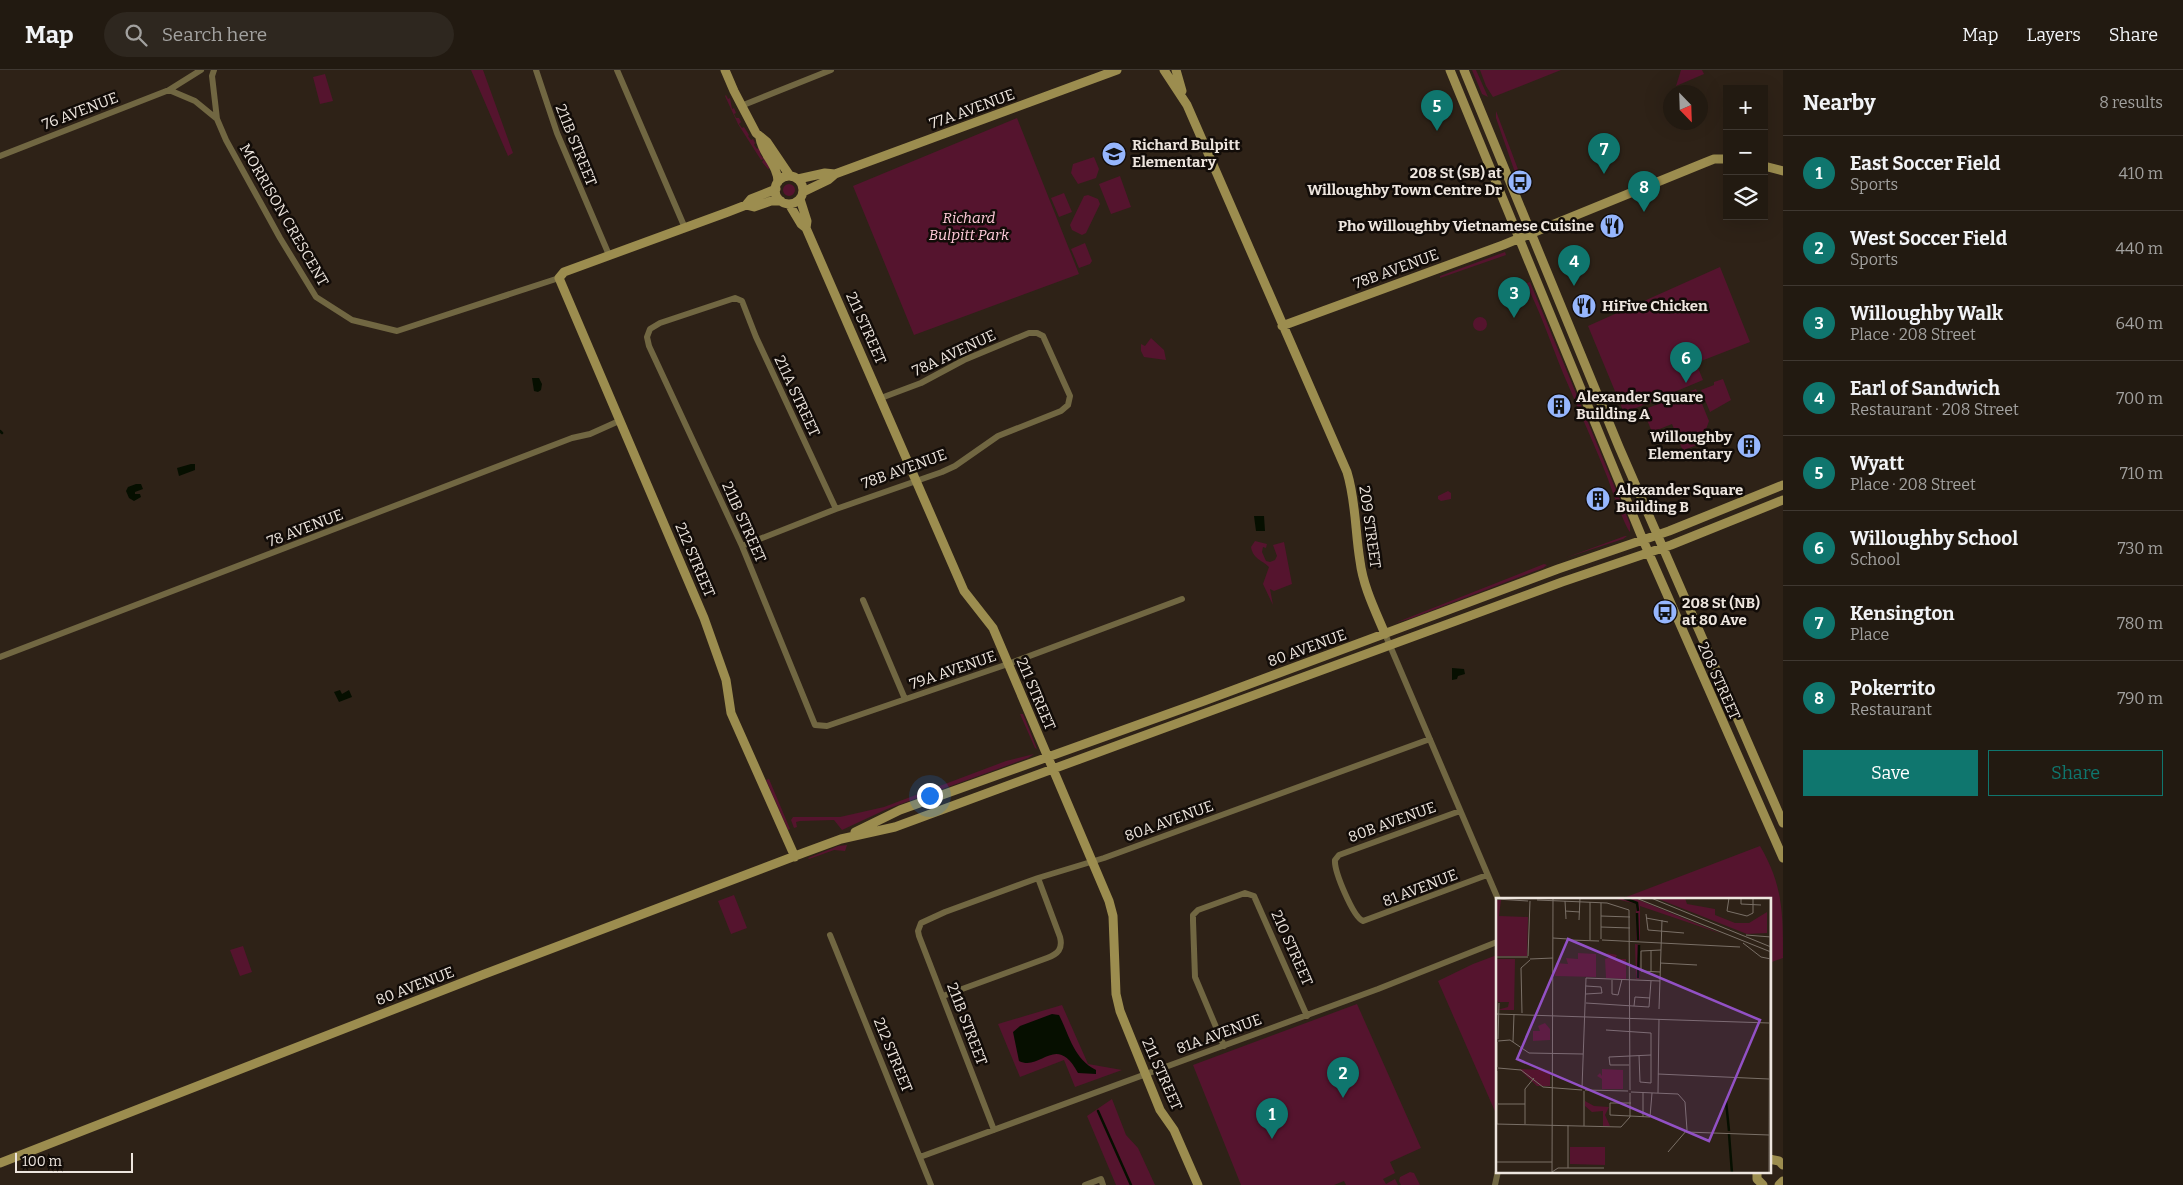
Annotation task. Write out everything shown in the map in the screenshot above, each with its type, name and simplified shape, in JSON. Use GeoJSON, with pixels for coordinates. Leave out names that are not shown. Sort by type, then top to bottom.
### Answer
{"type":"FeatureCollection","features":[{"type":"Feature","properties":{"kind":"main road"},"geometry":{"type":"LineString","coordinates":[[725,70],[741,106],[760,138],[761,146],[776,169],[777,195],[785,202]]}},
{"type":"Feature","properties":{"kind":"main road","name":"77A AVENUE"},"geometry":{"type":"LineString","coordinates":[[801,195],[835,174],[1115,71],[1123,70]]}},
{"type":"Feature","properties":{"kind":"main road","name":"209 STREET"},"geometry":{"type":"LineString","coordinates":[[1164,70],[1187,105]]}},
{"type":"Feature","properties":{"kind":"main road","name":"209 STREET"},"geometry":{"type":"LineString","coordinates":[[1176,70],[1187,105],[1347,472],[1353,494],[1360,562],[1364,579],[1385,634]]}},
{"type":"Feature","properties":{"kind":"main road","name":"208 STREET"},"geometry":{"type":"LineString","coordinates":[[1450,70],[1648,553],[1783,858]]}},
{"type":"Feature","properties":{"kind":"main road","name":"208 STREET"},"geometry":{"type":"LineString","coordinates":[[1464,70],[1618,447],[1783,823]]}},
{"type":"Feature","properties":{"kind":"main road"},"geometry":{"type":"LineString","coordinates":[[746,205],[754,207],[771,201],[785,202],[801,195],[802,183],[794,178],[767,142],[760,138]]}},
{"type":"Feature","properties":{"kind":"main road","name":"78B AVENUE"},"geometry":{"type":"LineString","coordinates":[[1282,326],[1520,238],[1714,159],[1723,159]]}},
{"type":"Feature","properties":{"kind":"main road"},"geometry":{"type":"LineString","coordinates":[[1768,167],[1783,171]]}},
{"type":"Feature","properties":{"kind":"main road","name":"77A AVENUE"},"geometry":{"type":"LineString","coordinates":[[794,178],[825,173],[835,174]]}},
{"type":"Feature","properties":{"kind":"main road"},"geometry":{"type":"LineString","coordinates":[[559,278],[564,272],[746,205],[777,185],[783,178],[794,178]]}},
{"type":"Feature","properties":{"kind":"main road","name":"211 STREET"},"geometry":{"type":"LineString","coordinates":[[801,195],[807,222],[806,228]]}},
{"type":"Feature","properties":{"kind":"main road","name":"211 STREET"},"geometry":{"type":"LineString","coordinates":[[785,202],[806,228],[882,398],[964,591],[993,628],[1093,861],[1113,916],[1117,1002],[1160,1110],[1174,1130],[1198,1185]]}},
{"type":"Feature","properties":{"kind":"main road","name":"212 STREET"},"geometry":{"type":"LineString","coordinates":[[559,278],[704,618],[726,680],[732,713],[795,857]]}},
{"type":"Feature","properties":{"kind":"main road","name":"80 AVENUE"},"geometry":{"type":"LineString","coordinates":[[0,1163],[482,975],[841,839],[900,810],[1385,634],[1558,569],[1657,536],[1783,485]]}},
{"type":"Feature","properties":{"kind":"main road","name":"80 AVENUE"},"geometry":{"type":"LineString","coordinates":[[841,839],[895,826],[1053,770],[1662,548],[1783,500]]}},
{"type":"Feature","properties":{"kind":"main road"},"geometry":{"type":"LineString","coordinates":[[1771,1158],[1783,1165]]}},
{"type":"Feature","properties":{"kind":"main road"},"geometry":{"type":"LineString","coordinates":[[1779,1185],[1783,1182]]}},
{"type":"Feature","properties":{"kind":"street","name":"76 AVENUE"},"geometry":{"type":"LineString","coordinates":[[0,156],[169,90],[201,70]]}},
{"type":"Feature","properties":{"kind":"street","name":"MORRISON CRESCENT"},"geometry":{"type":"LineString","coordinates":[[214,70],[212,76],[217,119],[226,140],[275,229],[316,297],[352,320],[397,330],[559,278]]}},
{"type":"Feature","properties":{"kind":"street","name":"211B STREET"},"geometry":{"type":"LineString","coordinates":[[536,70],[557,133],[609,255]]}},
{"type":"Feature","properties":{"kind":"street"},"geometry":{"type":"LineString","coordinates":[[616,70],[685,228]]}},
{"type":"Feature","properties":{"kind":"street"},"geometry":{"type":"LineString","coordinates":[[741,106],[831,70]]}},
{"type":"Feature","properties":{"kind":"street"},"geometry":{"type":"LineString","coordinates":[[169,90],[195,101],[217,119]]}},
{"type":"Feature","properties":{"kind":"street","name":"211B STREET"},"geometry":{"type":"LineString","coordinates":[[735,298],[660,323],[648,331],[649,346],[742,546],[815,725]]}},
{"type":"Feature","properties":{"kind":"street","name":"211A STREET"},"geometry":{"type":"LineString","coordinates":[[735,298],[742,301],[756,338],[836,509]]}},
{"type":"Feature","properties":{"kind":"street","name":"78A AVENUE"},"geometry":{"type":"LineString","coordinates":[[882,398],[921,383],[964,360],[1029,333],[1037,333],[1043,336],[1070,396],[1068,405]]}},
{"type":"Feature","properties":{"kind":"street","name":"78B AVENUE"},"geometry":{"type":"LineString","coordinates":[[742,546],[836,509],[955,466],[998,436],[1061,411],[1068,405]]}},
{"type":"Feature","properties":{"kind":"street","name":"78 AVENUE"},"geometry":{"type":"LineString","coordinates":[[0,657],[572,438],[590,434],[619,421]]}},
{"type":"Feature","properties":{"kind":"street","name":"79A AVENUE"},"geometry":{"type":"LineString","coordinates":[[815,725],[827,726],[1008,664],[1182,598]]}},
{"type":"Feature","properties":{"kind":"street"},"geometry":{"type":"LineString","coordinates":[[863,600],[905,699]]}},
{"type":"Feature","properties":{"kind":"street","name":"209 STREET"},"geometry":{"type":"LineString","coordinates":[[1385,634],[1498,898]]}},
{"type":"Feature","properties":{"kind":"street","name":"80A AVENUE"},"geometry":{"type":"LineString","coordinates":[[918,928],[926,920],[1038,878],[1093,861],[1430,739]]}},
{"type":"Feature","properties":{"kind":"street","name":"80B AVENUE"},"geometry":{"type":"LineString","coordinates":[[1361,920],[1353,910],[1337,874],[1335,860],[1346,852],[1460,811]]}},
{"type":"Feature","properties":{"kind":"street","name":"81 AVENUE"},"geometry":{"type":"LineString","coordinates":[[1361,920],[1376,918],[1487,875]]}},
{"type":"Feature","properties":{"kind":"street"},"geometry":{"type":"LineString","coordinates":[[943,996],[1051,957],[1061,948],[1060,937],[1038,878]]}},
{"type":"Feature","properties":{"kind":"street","name":"210 STREET"},"geometry":{"type":"LineString","coordinates":[[1224,1046],[1195,976],[1193,915],[1198,910],[1245,893],[1251,893],[1254,896],[1307,1016]]}},
{"type":"Feature","properties":{"kind":"street","name":"211B STREET"},"geometry":{"type":"LineString","coordinates":[[918,928],[994,1130]]}},
{"type":"Feature","properties":{"kind":"street","name":"212 STREET"},"geometry":{"type":"LineString","coordinates":[[830,935],[931,1185]]}},
{"type":"Feature","properties":{"kind":"street","name":"81A AVENUE"},"geometry":{"type":"LineString","coordinates":[[920,1157],[1307,1016],[1496,942]]}},
{"type":"Feature","properties":{"kind":"street"},"geometry":{"type":"LineString","coordinates":[[1495,1185],[1498,1172]]}},
{"type":"Feature","properties":{"kind":"street"},"geometry":{"type":"LineString","coordinates":[[1085,1185],[1102,1182]]}},
{"type":"Feature","properties":{"kind":"green space"},"geometry":{"type":"Polygon","coordinates":[[[471,70],[483,70],[513,153],[508,156],[471,70]]]}},
{"type":"Feature","properties":{"kind":"green space"},"geometry":{"type":"Polygon","coordinates":[[[1472,70],[1476,70],[1488,97],[1482,94],[1472,70]]]}},
{"type":"Feature","properties":{"kind":"green space"},"geometry":{"type":"Polygon","coordinates":[[[1480,70],[1561,70],[1493,97],[1486,86],[1480,70]]]}},
{"type":"Feature","properties":{"kind":"green space"},"geometry":{"type":"Polygon","coordinates":[[[1681,70],[1702,70],[1704,74],[1678,85],[1676,85],[1681,70]]]}},
{"type":"Feature","properties":{"kind":"green space"},"geometry":{"type":"Polygon","coordinates":[[[325,74],[333,101],[320,104],[313,77],[325,74]]]}},
{"type":"Feature","properties":{"kind":"green space"},"geometry":{"type":"Polygon","coordinates":[[[726,95],[728,99],[730,98],[736,118],[739,118],[741,122],[739,124],[742,128],[744,127],[751,140],[753,139],[754,145],[757,149],[759,148],[760,154],[771,167],[768,169],[762,162],[764,159],[761,160],[738,124],[726,95]]]}},
{"type":"Feature","properties":{"kind":"green space"},"geometry":{"type":"Polygon","coordinates":[[[1496,111],[1522,180],[1518,181],[1496,118],[1496,111]]]}},
{"type":"Feature","properties":{"kind":"green space","name":"Richard Bulpitt Park"},"geometry":{"type":"Polygon","coordinates":[[[1017,118],[1079,274],[914,335],[853,186],[1017,118]]]}},
{"type":"Feature","properties":{"kind":"green space"},"geometry":{"type":"Polygon","coordinates":[[[1094,157],[1099,169],[1096,178],[1078,184],[1071,173],[1073,164],[1094,157]]]}},
{"type":"Feature","properties":{"kind":"green space"},"geometry":{"type":"Polygon","coordinates":[[[1120,176],[1131,207],[1111,214],[1099,184],[1120,176]]]}},
{"type":"Feature","properties":{"kind":"green space"},"geometry":{"type":"Polygon","coordinates":[[[789,184],[795,190],[789,196],[783,190],[789,184]]]}},
{"type":"Feature","properties":{"kind":"green space"},"geometry":{"type":"Polygon","coordinates":[[[1064,193],[1072,212],[1059,217],[1051,198],[1064,193]]]}},
{"type":"Feature","properties":{"kind":"green space"},"geometry":{"type":"Polygon","coordinates":[[[1088,195],[1098,199],[1100,204],[1086,233],[1082,235],[1072,230],[1070,225],[1084,196],[1088,195]]]}},
{"type":"Feature","properties":{"kind":"green space"},"geometry":{"type":"Polygon","coordinates":[[[1085,243],[1092,261],[1090,264],[1079,268],[1071,249],[1085,243]]]}},
{"type":"Feature","properties":{"kind":"green space"},"geometry":{"type":"Polygon","coordinates":[[[1505,252],[1506,255],[1440,278],[1440,276],[1505,252]]]}},
{"type":"Feature","properties":{"kind":"green space"},"geometry":{"type":"Polygon","coordinates":[[[1720,267],[1750,342],[1696,363],[1703,380],[1624,413],[1588,326],[1720,267]]]}},
{"type":"Feature","properties":{"kind":"green space"},"geometry":{"type":"Polygon","coordinates":[[[1530,282],[1630,524],[1630,532],[1529,290],[1527,283],[1530,282]]]}},
{"type":"Feature","properties":{"kind":"green space"},"geometry":{"type":"Polygon","coordinates":[[[1480,317],[1485,319],[1487,324],[1485,329],[1480,331],[1475,329],[1473,324],[1475,319],[1480,317]]]}},
{"type":"Feature","properties":{"kind":"green space"},"geometry":{"type":"Polygon","coordinates":[[[1151,338],[1164,350],[1166,360],[1144,357],[1141,351],[1141,344],[1145,346],[1151,338]]]}},
{"type":"Feature","properties":{"kind":"green space"},"geometry":{"type":"Polygon","coordinates":[[[1723,379],[1731,400],[1710,412],[1701,390],[1723,379]]]}},
{"type":"Feature","properties":{"kind":"green space"},"geometry":{"type":"Polygon","coordinates":[[[1696,389],[1709,421],[1701,443],[1683,451],[1672,424],[1652,432],[1643,410],[1696,389]]]}},
{"type":"Feature","properties":{"kind":"green space"},"geometry":{"type":"Polygon","coordinates":[[[1448,491],[1451,493],[1451,499],[1441,501],[1438,499],[1438,496],[1448,491]]]}},
{"type":"Feature","properties":{"kind":"green space"},"geometry":{"type":"Polygon","coordinates":[[[1627,536],[1623,539],[1565,558],[1627,536]]]}},
{"type":"Feature","properties":{"kind":"green space"},"geometry":{"type":"Polygon","coordinates":[[[1255,541],[1267,544],[1266,548],[1263,547],[1262,552],[1266,561],[1270,562],[1275,560],[1277,556],[1273,545],[1284,542],[1292,584],[1274,591],[1270,589],[1273,605],[1263,584],[1269,567],[1258,559],[1252,551],[1251,547],[1255,541]]]}},
{"type":"Feature","properties":{"kind":"green space"},"geometry":{"type":"Polygon","coordinates":[[[1544,564],[1547,565],[1543,568],[1395,623],[1544,564]]]}},
{"type":"Feature","properties":{"kind":"green space"},"geometry":{"type":"Polygon","coordinates":[[[1020,714],[1023,714],[1037,749],[1035,748],[1020,714]]]}},
{"type":"Feature","properties":{"kind":"green space"},"geometry":{"type":"Polygon","coordinates":[[[1034,754],[1028,758],[887,809],[842,830],[834,820],[800,821],[796,822],[797,827],[794,828],[791,820],[793,817],[840,817],[884,807],[1006,761],[1034,754]]]}},
{"type":"Feature","properties":{"kind":"green space"},"geometry":{"type":"Polygon","coordinates":[[[769,779],[790,829],[788,830],[766,780],[769,779]]]}},
{"type":"Feature","properties":{"kind":"green space"},"geometry":{"type":"Polygon","coordinates":[[[847,845],[845,851],[834,850],[808,858],[838,846],[847,845]]]}},
{"type":"Feature","properties":{"kind":"green space"},"geometry":{"type":"Polygon","coordinates":[[[1760,846],[1768,860],[1780,900],[1783,927],[1783,958],[1770,963],[1770,898],[1624,898],[1760,846]]]}},
{"type":"Feature","properties":{"kind":"green space"},"geometry":{"type":"Polygon","coordinates":[[[734,895],[747,928],[731,934],[718,901],[734,895]]]}},
{"type":"Feature","properties":{"kind":"green space"},"geometry":{"type":"Polygon","coordinates":[[[243,946],[252,972],[240,976],[230,950],[243,946]]]}},
{"type":"Feature","properties":{"kind":"green space"},"geometry":{"type":"Polygon","coordinates":[[[1496,955],[1496,1114],[1438,981],[1496,955]]]}},
{"type":"Feature","properties":{"kind":"green space"},"geometry":{"type":"Polygon","coordinates":[[[1357,1004],[1421,1148],[1390,1162],[1395,1173],[1383,1179],[1386,1184],[1395,1179],[1398,1185],[1346,1185],[1344,1181],[1334,1185],[1241,1185],[1193,1065],[1357,1004]]]}},
{"type":"Feature","properties":{"kind":"green space"},"geometry":{"type":"Polygon","coordinates":[[[1062,1005],[1088,1064],[1122,1070],[1075,1087],[1064,1060],[1020,1077],[998,1024],[1062,1005]]]}},
{"type":"Feature","properties":{"kind":"green space"},"geometry":{"type":"Polygon","coordinates":[[[1112,1099],[1126,1135],[1138,1148],[1155,1185],[1116,1185],[1087,1116],[1112,1099]]]}},
{"type":"Feature","properties":{"kind":"green space"},"geometry":{"type":"Polygon","coordinates":[[[1410,1172],[1414,1173],[1420,1185],[1401,1185],[1400,1177],[1410,1172]]]}},
{"type":"Feature","properties":{"kind":"shaded area"},"geometry":{"type":"Polygon","coordinates":[[[532,378],[539,378],[542,384],[541,390],[538,392],[534,391],[532,378]]]}},
{"type":"Feature","properties":{"kind":"shaded area"},"geometry":{"type":"Polygon","coordinates":[[[195,464],[195,470],[179,476],[177,468],[195,464]]]}},
{"type":"Feature","properties":{"kind":"shaded area"},"geometry":{"type":"Polygon","coordinates":[[[141,484],[143,489],[135,492],[135,494],[140,494],[141,497],[134,501],[129,498],[126,491],[128,487],[141,484]]]}},
{"type":"Feature","properties":{"kind":"shaded area"},"geometry":{"type":"Polygon","coordinates":[[[1254,516],[1264,516],[1265,531],[1256,531],[1254,516]]]}},
{"type":"Feature","properties":{"kind":"shaded area"},"geometry":{"type":"Polygon","coordinates":[[[1452,668],[1464,669],[1465,674],[1452,680],[1452,668]]]}},
{"type":"Feature","properties":{"kind":"shaded area"},"geometry":{"type":"Polygon","coordinates":[[[340,690],[342,694],[349,690],[352,697],[339,702],[334,692],[340,690]]]}},
{"type":"Feature","properties":{"kind":"shaded area"},"geometry":{"type":"Polygon","coordinates":[[[1052,1014],[1059,1015],[1078,1054],[1082,1060],[1096,1070],[1096,1074],[1078,1073],[1070,1061],[1063,1055],[1055,1054],[1027,1063],[1019,1061],[1013,1032],[1020,1026],[1052,1014]]]}},
{"type":"Feature","properties":{"kind":"waterway"},"geometry":{"type":"LineString","coordinates":[[1098,1111],[1131,1185]]}},
{"type":"Feature","properties":{"kind":"place","name":"Wyatt"},"geometry":{"type":"Point","coordinates":[1437,131]}},
{"type":"Feature","properties":{"kind":"place","name":"Richard Bulpitt Elementary"},"geometry":{"type":"Point","coordinates":[1114,154]}},
{"type":"Feature","properties":{"kind":"place","name":"Kensington"},"geometry":{"type":"Point","coordinates":[1604,174]}},
{"type":"Feature","properties":{"kind":"place","name":"208 St (SB) at Willoughby Town Centre Dr"},"geometry":{"type":"Point","coordinates":[1520,182]}},
{"type":"Feature","properties":{"kind":"place","name":"Pokerrito"},"geometry":{"type":"Point","coordinates":[1644,212]}},
{"type":"Feature","properties":{"kind":"place","name":"Pho Willoughby Vietnamese Cuisine"},"geometry":{"type":"Point","coordinates":[1612,226]}},
{"type":"Feature","properties":{"kind":"place","name":"Earl of Sandwich"},"geometry":{"type":"Point","coordinates":[1574,286]}},
{"type":"Feature","properties":{"kind":"place","name":"HiFive Chicken"},"geometry":{"type":"Point","coordinates":[1584,306]}},
{"type":"Feature","properties":{"kind":"place","name":"Willoughby Walk"},"geometry":{"type":"Point","coordinates":[1514,318]}},
{"type":"Feature","properties":{"kind":"place","name":"Willoughby School"},"geometry":{"type":"Point","coordinates":[1686,383]}},
{"type":"Feature","properties":{"kind":"place","name":"Alexander Square Building A"},"geometry":{"type":"Point","coordinates":[1559,406]}},
{"type":"Feature","properties":{"kind":"place","name":"Willoughby Elementary"},"geometry":{"type":"Point","coordinates":[1749,446]}},
{"type":"Feature","properties":{"kind":"place","name":"Alexander Square Building B"},"geometry":{"type":"Point","coordinates":[1598,499]}},
{"type":"Feature","properties":{"kind":"place","name":"208 St (NB) at 80 Ave"},"geometry":{"type":"Point","coordinates":[1665,612]}},
{"type":"Feature","properties":{"kind":"place","name":"West Soccer Field"},"geometry":{"type":"Point","coordinates":[1343,1098]}},
{"type":"Feature","properties":{"kind":"place","name":"East Soccer Field"},"geometry":{"type":"Point","coordinates":[1272,1139]}}]}
